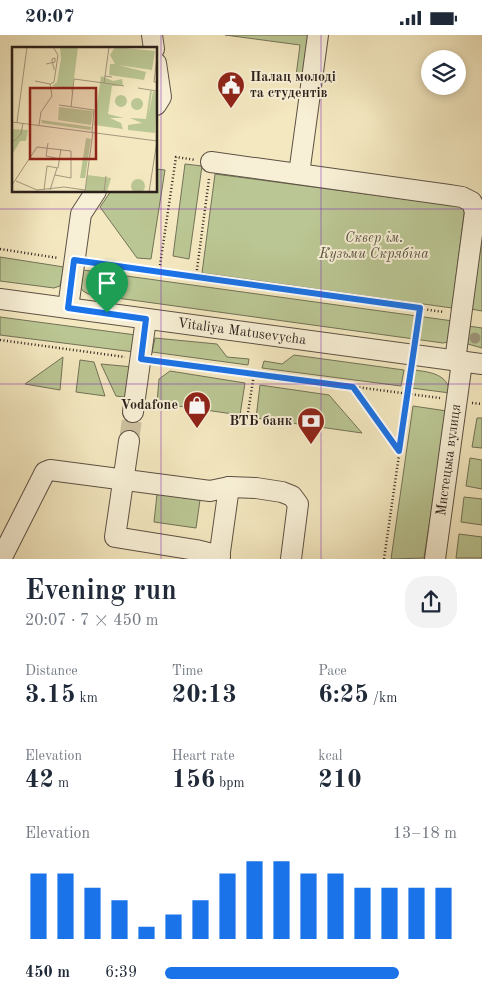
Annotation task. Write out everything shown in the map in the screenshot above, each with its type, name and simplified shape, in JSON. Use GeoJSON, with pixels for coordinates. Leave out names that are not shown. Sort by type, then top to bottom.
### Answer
{"type":"FeatureCollection","features":[{"type":"Feature","properties":{"kind":"street"},"geometry":{"type":"LineString","coordinates":[[211,162],[299,174],[318,35]]}},
{"type":"Feature","properties":{"kind":"street"},"geometry":{"type":"LineString","coordinates":[[158,74],[162,97],[158,102]]}},
{"type":"Feature","properties":{"kind":"street","name":"Мистецька вулиця"},"geometry":{"type":"LineString","coordinates":[[299,174],[462,197],[472,202],[475,212],[461,314],[457,401],[435,559]]}},
{"type":"Feature","properties":{"kind":"street"},"geometry":{"type":"LineString","coordinates":[[68,308],[81,214],[95,193]]}},
{"type":"Feature","properties":{"kind":"street","name":"Vitaliya Matusevycha"},"geometry":{"type":"LineString","coordinates":[[0,299],[482,364]]}},
{"type":"Feature","properties":{"kind":"street"},"geometry":{"type":"LineString","coordinates":[[133,412],[146,319]]}},
{"type":"Feature","properties":{"kind":"street"},"geometry":{"type":"LineString","coordinates":[[129,441],[115,537],[196,550],[219,557],[230,487]]}},
{"type":"Feature","properties":{"kind":"street"},"geometry":{"type":"LineString","coordinates":[[1,559],[45,472],[50,470],[210,491],[230,487],[282,492],[292,496],[298,504],[291,559]]}},
{"type":"Feature","properties":{"kind":"path"},"geometry":{"type":"LineString","coordinates":[[159,272],[176,157],[211,162],[196,277]]}},
{"type":"Feature","properties":{"kind":"path"},"geometry":{"type":"LineString","coordinates":[[0,249],[461,314]]}},
{"type":"Feature","properties":{"kind":"path"},"geometry":{"type":"LineString","coordinates":[[384,559],[420,308]]}},
{"type":"Feature","properties":{"kind":"path"},"geometry":{"type":"LineString","coordinates":[[0,341],[457,401]]}},
{"type":"Feature","properties":{"kind":"path"},"geometry":{"type":"LineString","coordinates":[[247,419],[254,374]]}},
{"type":"Feature","properties":{"kind":"path"},"geometry":{"type":"LineString","coordinates":[[353,387],[399,451]]}},
{"type":"Feature","properties":{"kind":"green space"},"geometry":{"type":"Polygon","coordinates":[[[225,35],[313,35],[307,77],[296,76],[300,45],[225,35]]]}},
{"type":"Feature","properties":{"kind":"green space"},"geometry":{"type":"Polygon","coordinates":[[[185,164],[202,166],[189,259],[173,256],[185,164]]]}},
{"type":"Feature","properties":{"kind":"green space"},"geometry":{"type":"Polygon","coordinates":[[[158,169],[165,170],[151,259],[137,258],[100,207],[110,193],[158,193],[158,169]]]}},
{"type":"Feature","properties":{"kind":"green space","name":"Сквер ім. Кузьми Скрябіна"},"geometry":{"type":"Polygon","coordinates":[[[215,174],[465,207],[452,308],[202,273],[215,174]]]}},
{"type":"Feature","properties":{"kind":"green space"},"geometry":{"type":"Polygon","coordinates":[[[482,232],[482,311],[471,309],[482,232]]]}},
{"type":"Feature","properties":{"kind":"green space"},"geometry":{"type":"Polygon","coordinates":[[[0,257],[64,267],[60,286],[54,288],[0,281],[0,257]]]}},
{"type":"Feature","properties":{"kind":"green space"},"geometry":{"type":"Polygon","coordinates":[[[83,270],[453,321],[448,342],[443,343],[88,294],[81,288],[83,270]]]}},
{"type":"Feature","properties":{"kind":"green space"},"geometry":{"type":"Polygon","coordinates":[[[0,317],[136,335],[134,352],[0,335],[0,317]]]}},
{"type":"Feature","properties":{"kind":"green space"},"geometry":{"type":"Polygon","coordinates":[[[468,326],[482,328],[482,348],[468,344],[466,341],[468,326]]]}},
{"type":"Feature","properties":{"kind":"green space"},"geometry":{"type":"Polygon","coordinates":[[[155,338],[217,344],[227,357],[249,359],[248,365],[152,352],[155,338]]]}},
{"type":"Feature","properties":{"kind":"green space"},"geometry":{"type":"Polygon","coordinates":[[[294,355],[404,370],[401,386],[262,368],[264,361],[282,364],[294,355]]]}},
{"type":"Feature","properties":{"kind":"green space"},"geometry":{"type":"Polygon","coordinates":[[[63,357],[60,390],[25,384],[63,357]]]}},
{"type":"Feature","properties":{"kind":"green space"},"geometry":{"type":"Polygon","coordinates":[[[80,360],[94,362],[105,396],[76,392],[80,360]]]}},
{"type":"Feature","properties":{"kind":"green space"},"geometry":{"type":"Polygon","coordinates":[[[101,364],[133,367],[131,398],[116,396],[101,364]]]}},
{"type":"Feature","properties":{"kind":"green space"},"geometry":{"type":"Polygon","coordinates":[[[414,370],[432,373],[442,378],[449,387],[450,393],[411,388],[414,370]]]}},
{"type":"Feature","properties":{"kind":"green space"},"geometry":{"type":"Polygon","coordinates":[[[170,371],[245,383],[240,415],[157,403],[159,379],[170,371]]]}},
{"type":"Feature","properties":{"kind":"green space"},"geometry":{"type":"Polygon","coordinates":[[[260,385],[329,395],[362,433],[256,418],[260,385]]]}},
{"type":"Feature","properties":{"kind":"green space"},"geometry":{"type":"Polygon","coordinates":[[[413,406],[447,411],[424,558],[391,559],[413,406]]]}},
{"type":"Feature","properties":{"kind":"green space"},"geometry":{"type":"Polygon","coordinates":[[[477,418],[482,418],[482,448],[472,447],[477,418]]]}},
{"type":"Feature","properties":{"kind":"green space"},"geometry":{"type":"Polygon","coordinates":[[[470,458],[482,460],[482,489],[466,486],[470,458]]]}},
{"type":"Feature","properties":{"kind":"green space"},"geometry":{"type":"Polygon","coordinates":[[[157,494],[200,500],[196,528],[154,522],[157,494]]]}},
{"type":"Feature","properties":{"kind":"green space"},"geometry":{"type":"Polygon","coordinates":[[[464,497],[482,499],[482,525],[461,522],[464,497]]]}},
{"type":"Feature","properties":{"kind":"green space"},"geometry":{"type":"Polygon","coordinates":[[[459,534],[482,537],[482,558],[456,558],[459,534]]]}},
{"type":"Feature","properties":{"kind":"tunnel"},"geometry":{"type":"LineString","coordinates":[[129,441],[133,412]]}},
{"type":"Feature","properties":{"kind":"place","name":"Палац молоді та студентів"},"geometry":{"type":"Point","coordinates":[231,109]}},
{"type":"Feature","properties":{"kind":"place","name":"Vodafone"},"geometry":{"type":"Point","coordinates":[197,429]}},
{"type":"Feature","properties":{"kind":"place","name":"ВТБ банк"},"geometry":{"type":"Point","coordinates":[311,445]}},
{"type":"Feature","properties":{"kind":"route"},"geometry":{"type":"LineString","coordinates":[[74,260],[420,308],[399,451],[353,387],[141,359],[146,319],[107,313],[68,308],[74,260]]}}]}
